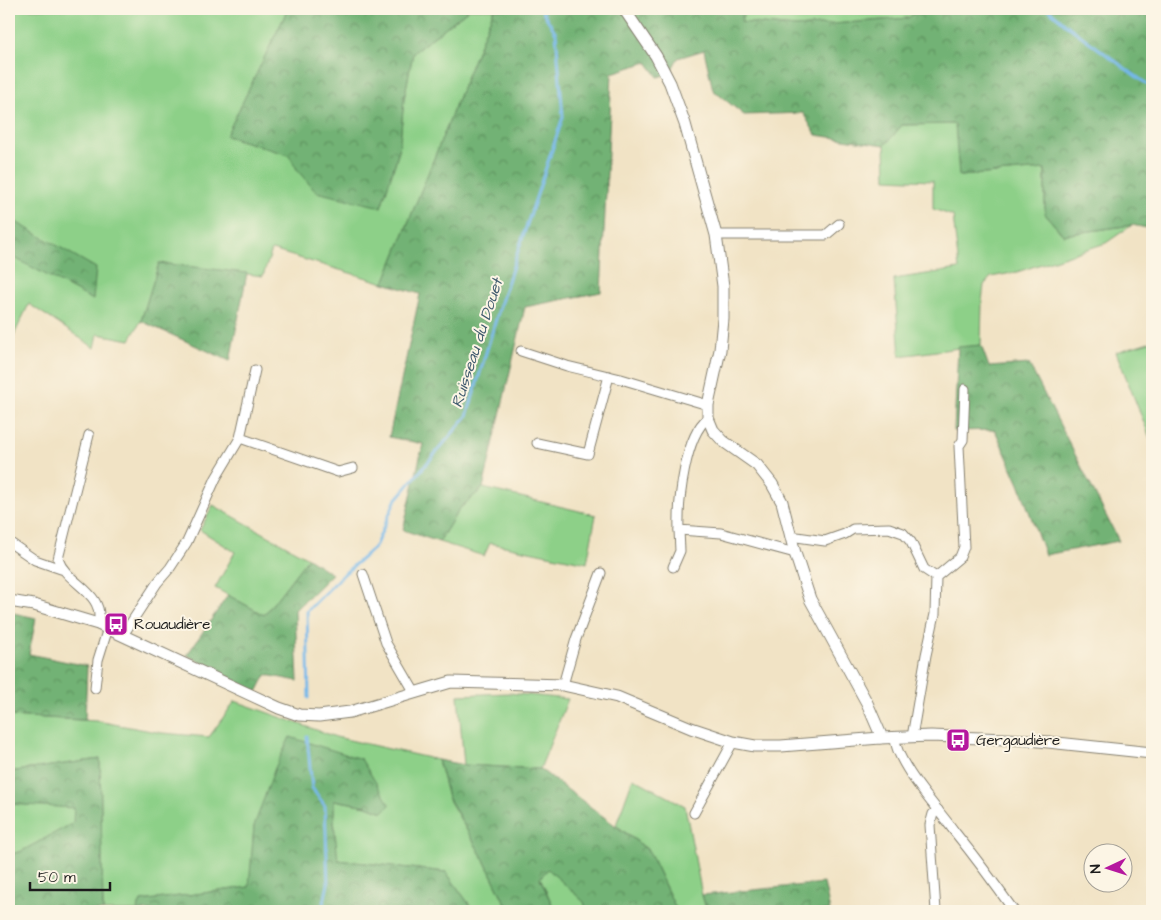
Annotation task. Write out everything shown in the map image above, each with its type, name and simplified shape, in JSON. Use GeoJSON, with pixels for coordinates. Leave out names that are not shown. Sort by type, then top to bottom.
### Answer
{"type":"FeatureCollection","features":[{"type":"Feature","properties":{"kind":"street"},"geometry":{"type":"LineString","coordinates":[[624,9],[656,56],[670,83],[685,124],[716,235],[723,286],[723,318],[720,350],[708,405],[708,418],[712,430],[723,441],[757,465],[772,484],[782,502],[790,536],[810,599],[867,703],[880,733],[880,738]]}},
{"type":"Feature","properties":{"kind":"street"},"geometry":{"type":"LineString","coordinates":[[716,235],[826,235],[839,224]]}},
{"type":"Feature","properties":{"kind":"street"},"geometry":{"type":"LineString","coordinates":[[521,351],[708,405]]}},
{"type":"Feature","properties":{"kind":"street"},"geometry":{"type":"LineString","coordinates":[[123,635],[187,542],[216,478],[240,438],[255,370]]}},
{"type":"Feature","properties":{"kind":"street"},"geometry":{"type":"LineString","coordinates":[[537,443],[588,454],[609,376]]}},
{"type":"Feature","properties":{"kind":"street"},"geometry":{"type":"LineString","coordinates":[[912,736],[935,614],[936,577],[960,557],[964,547],[960,446],[963,440],[965,388]]}},
{"type":"Feature","properties":{"kind":"street"},"geometry":{"type":"LineString","coordinates":[[673,567],[680,551],[679,512],[688,455],[700,424],[708,418]]}},
{"type":"Feature","properties":{"kind":"street"},"geometry":{"type":"LineString","coordinates":[[61,569],[58,559],[60,549],[89,435]]}},
{"type":"Feature","properties":{"kind":"street"},"geometry":{"type":"LineString","coordinates":[[240,438],[338,472],[353,468]]}},
{"type":"Feature","properties":{"kind":"street"},"geometry":{"type":"LineString","coordinates":[[790,536],[825,541],[853,529],[889,528],[903,533],[911,542],[924,569],[936,577]]}},
{"type":"Feature","properties":{"kind":"street"},"geometry":{"type":"LineString","coordinates":[[679,530],[721,533],[795,553]]}},
{"type":"Feature","properties":{"kind":"street"},"geometry":{"type":"LineString","coordinates":[[9,542],[35,560],[61,569],[86,589],[96,602],[103,626],[95,688]]}},
{"type":"Feature","properties":{"kind":"street"},"geometry":{"type":"LineString","coordinates":[[363,574],[386,643],[415,693]]}},
{"type":"Feature","properties":{"kind":"street"},"geometry":{"type":"LineString","coordinates":[[563,685],[576,639],[601,574]]}},
{"type":"Feature","properties":{"kind":"street"},"geometry":{"type":"LineString","coordinates":[[9,601],[34,605],[103,626],[279,708],[299,715],[319,716],[350,712],[452,682],[563,685],[617,697],[691,728],[733,742],[755,746],[781,746],[912,736],[957,736],[1029,740],[1152,753]]}},
{"type":"Feature","properties":{"kind":"street"},"geometry":{"type":"LineString","coordinates":[[895,737],[898,751],[922,792],[938,810],[1014,911]]}},
{"type":"Feature","properties":{"kind":"street"},"geometry":{"type":"LineString","coordinates":[[694,813],[733,742]]}},
{"type":"Feature","properties":{"kind":"street"},"geometry":{"type":"LineString","coordinates":[[936,911],[930,826],[933,814],[938,810]]}},
{"type":"Feature","properties":{"kind":"green space"},"geometry":{"type":"Polygon","coordinates":[[[9,9],[288,9],[227,136],[289,155],[298,171],[381,207],[399,151],[404,99],[413,53],[469,9],[494,9],[384,283],[272,250],[263,276],[159,263],[141,321],[130,340],[98,334],[95,348],[29,304],[13,337],[9,333],[9,9]]]}},
{"type":"Feature","properties":{"kind":"green space"},"geometry":{"type":"Polygon","coordinates":[[[288,9],[469,9],[413,53],[404,99],[399,151],[381,207],[316,192],[298,171],[289,155],[226,136],[288,9]]]}},
{"type":"Feature","properties":{"kind":"green space"},"geometry":{"type":"Polygon","coordinates":[[[494,9],[745,9],[741,22],[796,27],[908,18],[921,9],[1152,9],[1152,229],[1132,225],[1063,235],[1045,214],[1045,169],[959,176],[955,124],[902,125],[885,145],[816,135],[803,113],[744,115],[713,90],[704,50],[678,58],[670,73],[658,77],[647,62],[612,73],[601,292],[525,307],[483,488],[459,509],[439,542],[403,530],[423,444],[389,437],[420,294],[384,283],[494,9]]]}},
{"type":"Feature","properties":{"kind":"green space"},"geometry":{"type":"Polygon","coordinates":[[[745,9],[921,9],[908,18],[796,27],[740,22],[745,9]]]}},
{"type":"Feature","properties":{"kind":"green space"},"geometry":{"type":"Polygon","coordinates":[[[955,124],[960,176],[1045,169],[1045,214],[1063,235],[1132,225],[1106,243],[1017,272],[991,277],[984,285],[981,345],[900,356],[894,279],[959,269],[953,216],[933,209],[933,181],[886,179],[885,145],[902,125],[955,124]]]}},
{"type":"Feature","properties":{"kind":"green space"},"geometry":{"type":"Polygon","coordinates":[[[9,218],[96,268],[93,300],[9,255],[9,218]]]}},
{"type":"Feature","properties":{"kind":"green space"},"geometry":{"type":"Polygon","coordinates":[[[159,263],[247,273],[230,361],[141,321],[159,263]]]}},
{"type":"Feature","properties":{"kind":"green space"},"geometry":{"type":"Polygon","coordinates":[[[1152,341],[1152,443],[1116,352],[1152,341]]]}},
{"type":"Feature","properties":{"kind":"green space"},"geometry":{"type":"Polygon","coordinates":[[[981,345],[989,367],[1029,364],[1119,541],[1045,555],[1019,484],[995,430],[954,431],[958,347],[981,345]]]}},
{"type":"Feature","properties":{"kind":"green space"},"geometry":{"type":"Polygon","coordinates":[[[483,488],[596,515],[587,563],[490,543],[484,556],[439,542],[459,509],[483,488]]]}},
{"type":"Feature","properties":{"kind":"green space"},"geometry":{"type":"Polygon","coordinates":[[[213,505],[308,558],[264,615],[215,588],[235,552],[200,530],[213,505]]]}},
{"type":"Feature","properties":{"kind":"green space"},"geometry":{"type":"Polygon","coordinates":[[[308,558],[332,574],[295,610],[298,681],[266,675],[257,692],[187,655],[228,595],[264,615],[308,558]]]}},
{"type":"Feature","properties":{"kind":"green space"},"geometry":{"type":"Polygon","coordinates":[[[9,612],[36,618],[29,654],[87,666],[85,720],[9,716],[9,612]]]}},
{"type":"Feature","properties":{"kind":"green space"},"geometry":{"type":"Polygon","coordinates":[[[509,693],[568,699],[540,769],[464,765],[458,695],[509,693]]]}},
{"type":"Feature","properties":{"kind":"green space"},"geometry":{"type":"Polygon","coordinates":[[[235,701],[336,737],[438,760],[448,798],[483,858],[509,911],[474,911],[446,872],[337,860],[334,800],[367,806],[383,812],[361,759],[254,826],[250,887],[141,901],[137,911],[103,911],[100,759],[9,772],[9,716],[97,721],[162,733],[209,737],[235,701]]]}},
{"type":"Feature","properties":{"kind":"green space"},"geometry":{"type":"Polygon","coordinates":[[[290,737],[361,759],[390,805],[383,812],[367,806],[334,800],[334,823],[338,860],[446,872],[474,911],[137,911],[141,901],[249,887],[254,826],[275,768],[290,737]]]}},
{"type":"Feature","properties":{"kind":"green space"},"geometry":{"type":"Polygon","coordinates":[[[100,759],[103,911],[9,911],[9,854],[20,852],[73,823],[74,808],[9,804],[9,772],[100,759]]]}},
{"type":"Feature","properties":{"kind":"green space"},"geometry":{"type":"Polygon","coordinates":[[[438,760],[464,765],[540,769],[648,850],[677,911],[587,911],[584,902],[548,869],[540,878],[555,911],[509,911],[483,858],[448,797],[438,760]]]}},
{"type":"Feature","properties":{"kind":"green space"},"geometry":{"type":"Polygon","coordinates":[[[633,778],[685,806],[702,895],[707,911],[677,911],[648,850],[616,825],[633,778]]]}},
{"type":"Feature","properties":{"kind":"green space"},"geometry":{"type":"Polygon","coordinates":[[[9,804],[74,807],[74,823],[20,852],[9,854],[9,804]]]}},
{"type":"Feature","properties":{"kind":"green space"},"geometry":{"type":"Polygon","coordinates":[[[548,868],[584,902],[587,911],[555,911],[540,877],[548,868]]]}},
{"type":"Feature","properties":{"kind":"green space"},"geometry":{"type":"Polygon","coordinates":[[[824,883],[830,911],[707,911],[702,895],[824,883]]]}},
{"type":"Feature","properties":{"kind":"waterway","name":"Ruisseau du Douet"},"geometry":{"type":"LineString","coordinates":[[309,698],[307,611],[345,573],[375,547],[395,501],[467,416],[502,299],[563,117],[556,33],[541,9]]}},
{"type":"Feature","properties":{"kind":"waterway"},"geometry":{"type":"LineString","coordinates":[[1048,9],[1069,27],[1152,88]]}},
{"type":"Feature","properties":{"kind":"waterway","name":"Ruisseau du Douet"},"geometry":{"type":"LineString","coordinates":[[307,736],[312,788],[325,806],[328,884],[322,911]]}},
{"type":"Feature","properties":{"kind":"place","name":"Rouaudière"},"geometry":{"type":"Point","coordinates":[116,624]}},
{"type":"Feature","properties":{"kind":"place","name":"Gergaudière"},"geometry":{"type":"Point","coordinates":[958,740]}}]}
